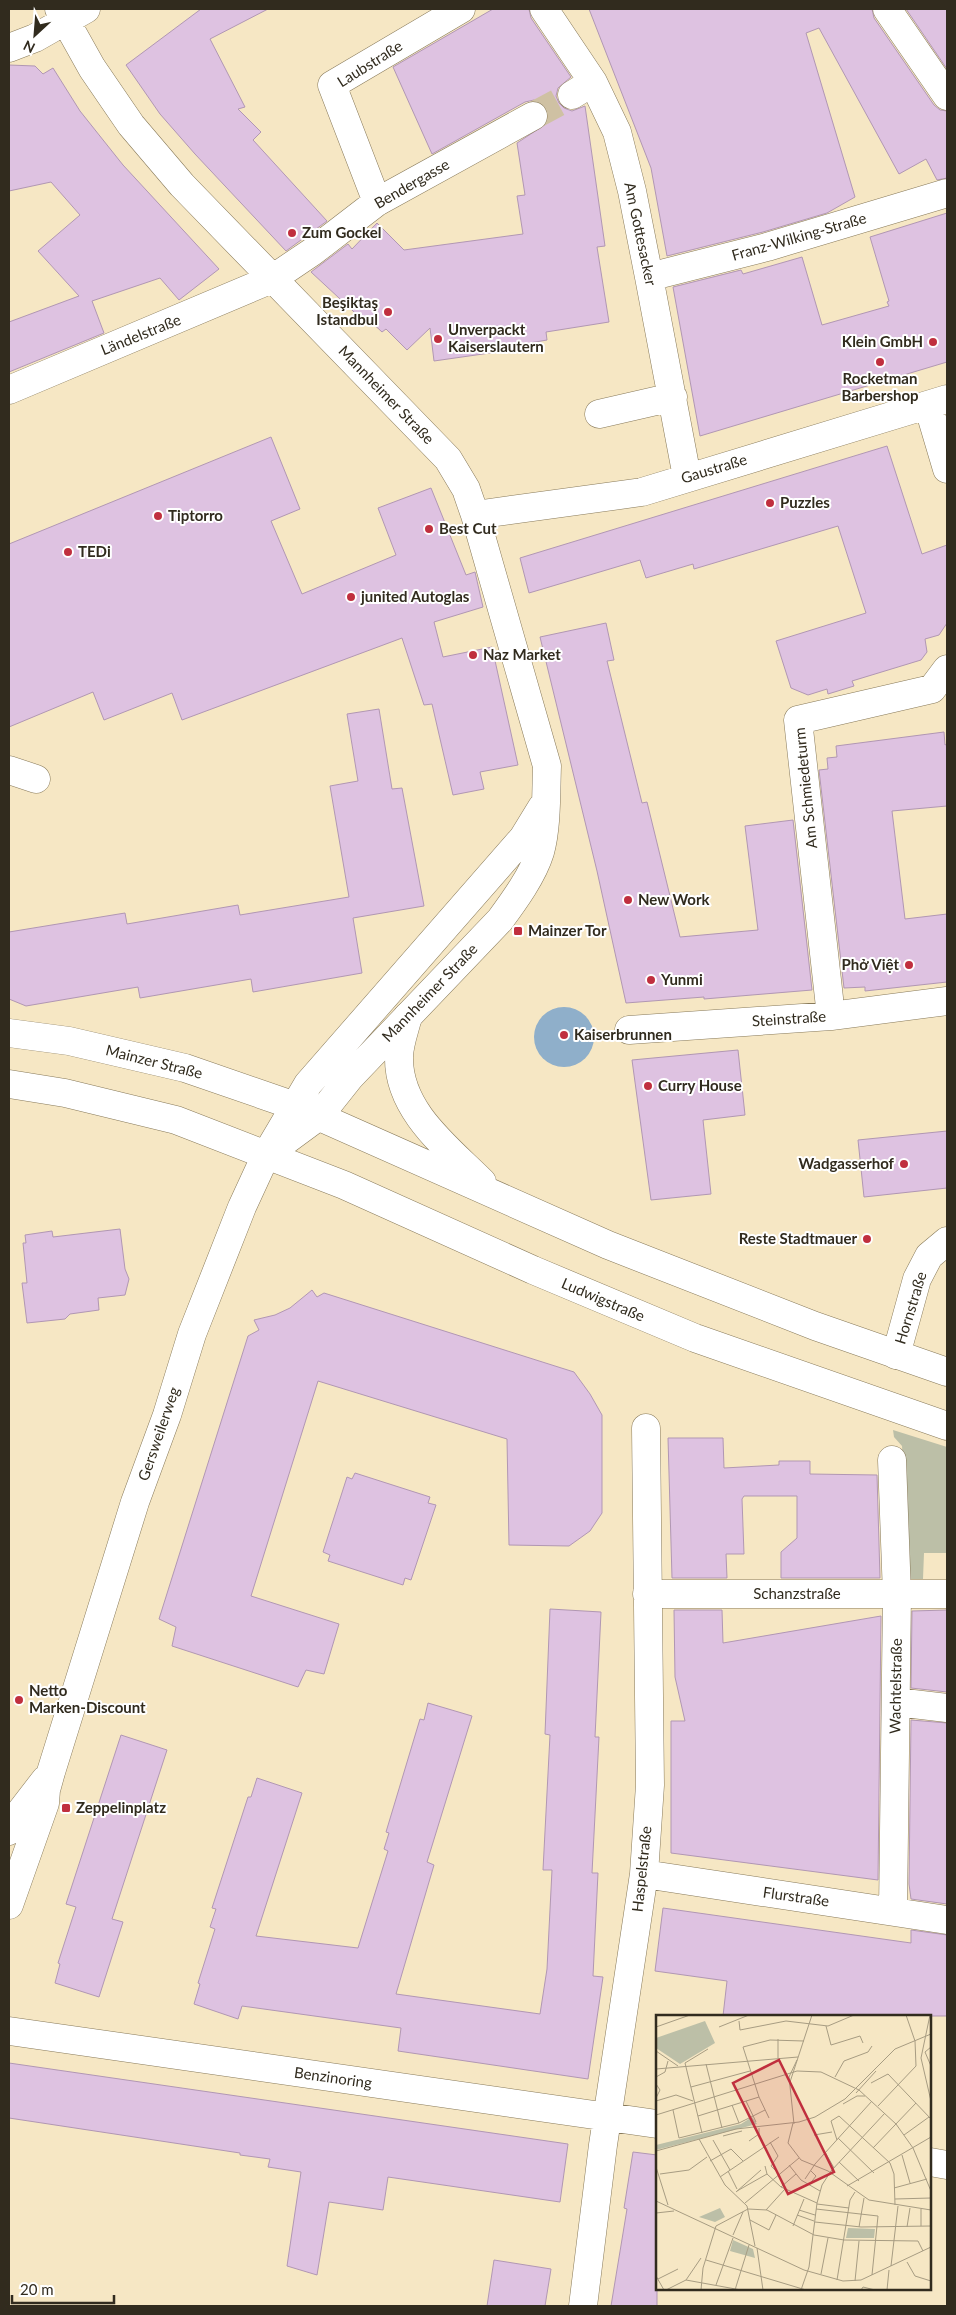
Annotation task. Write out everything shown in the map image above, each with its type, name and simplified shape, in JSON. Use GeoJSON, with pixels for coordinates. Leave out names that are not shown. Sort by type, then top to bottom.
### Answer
{"type":"FeatureCollection","features":[{"type":"Feature","properties":{"kind":"street","name":"Laubstraße"},"geometry":{"type":"LineString","coordinates":[[377,202],[332,85],[461,9]]}},
{"type":"Feature","properties":{"kind":"street","name":"Am Gottesacker"},"geometry":{"type":"LineString","coordinates":[[544,9],[582,88],[617,132],[650,277],[687,477]]}},
{"type":"Feature","properties":{"kind":"street"},"geometry":{"type":"LineString","coordinates":[[887,9],[947,96]]}},
{"type":"Feature","properties":{"kind":"street"},"geometry":{"type":"LineString","coordinates":[[9,48],[35,38],[70,13]]}},
{"type":"Feature","properties":{"kind":"street","name":"Mannheimer Straße"},"geometry":{"type":"LineString","coordinates":[[70,13],[92,68],[131,125],[182,185],[448,459],[466,489],[475,515],[547,766],[546,802],[540,853],[519,893],[500,920],[350,1077],[307,1111]]}},
{"type":"Feature","properties":{"kind":"street","name":"Bendergasse"},"geometry":{"type":"LineString","coordinates":[[272,279],[312,252],[377,202],[533,116]]}},
{"type":"Feature","properties":{"kind":"street","name":"Franz-Wilking-Straße"},"geometry":{"type":"LineString","coordinates":[[650,277],[767,248],[947,194]]}},
{"type":"Feature","properties":{"kind":"street","name":"Ländelstraße"},"geometry":{"type":"LineString","coordinates":[[9,390],[272,279]]}},
{"type":"Feature","properties":{"kind":"street"},"geometry":{"type":"LineString","coordinates":[[599,414],[673,397]]}},
{"type":"Feature","properties":{"kind":"street"},"geometry":{"type":"LineString","coordinates":[[938,402],[947,469]]}},
{"type":"Feature","properties":{"kind":"street","name":"Gaustraße"},"geometry":{"type":"LineString","coordinates":[[475,515],[642,492],[938,402]]}},
{"type":"Feature","properties":{"kind":"street","name":"Am Schmiedeturm"},"geometry":{"type":"LineString","coordinates":[[831,1016],[798,720],[932,689],[947,669]]}},
{"type":"Feature","properties":{"kind":"street"},"geometry":{"type":"LineString","coordinates":[[9,770],[36,779]]}},
{"type":"Feature","properties":{"kind":"street","name":"Mannheimer Straße"},"geometry":{"type":"LineString","coordinates":[[307,1111],[308,1084],[523,838],[546,802]]}},
{"type":"Feature","properties":{"kind":"street","name":"Steinstraße"},"geometry":{"type":"LineString","coordinates":[[629,1030],[831,1016],[947,1001]]}},
{"type":"Feature","properties":{"kind":"street"},"geometry":{"type":"LineString","coordinates":[[408,1016],[399,1057],[403,1088],[414,1110],[430,1131],[495,1196]]}},
{"type":"Feature","properties":{"kind":"street","name":"Mainzer Straße"},"geometry":{"type":"LineString","coordinates":[[9,1033],[69,1041],[185,1068],[307,1111]]}},
{"type":"Feature","properties":{"kind":"street"},"geometry":{"type":"LineString","coordinates":[[9,1084],[65,1093],[176,1120],[266,1155]]}},
{"type":"Feature","properties":{"kind":"street"},"geometry":{"type":"LineString","coordinates":[[307,1111],[413,1157],[495,1196],[617,1248],[815,1326],[947,1372]]}},
{"type":"Feature","properties":{"kind":"street","name":"Gersweilerweg"},"geometry":{"type":"LineString","coordinates":[[9,1905],[45,1803],[51,1772],[135,1502],[192,1334],[242,1207],[266,1155],[307,1111]]}},
{"type":"Feature","properties":{"kind":"street","name":"Ludwigstraße"},"geometry":{"type":"LineString","coordinates":[[266,1155],[344,1185],[534,1270],[695,1338],[947,1426]]}},
{"type":"Feature","properties":{"kind":"street","name":"Hornstraße"},"geometry":{"type":"LineString","coordinates":[[896,1355],[917,1279],[929,1256],[947,1241]]}},
{"type":"Feature","properties":{"kind":"street","name":"Haspelstraße"},"geometry":{"type":"LineString","coordinates":[[583,2306],[608,2117],[644,1874],[650,1785],[646,1428]]}},
{"type":"Feature","properties":{"kind":"street","name":"Wachtelstraße"},"geometry":{"type":"LineString","coordinates":[[892,1460],[897,1595],[893,1911]]}},
{"type":"Feature","properties":{"kind":"street","name":"Schanzstraße"},"geometry":{"type":"LineString","coordinates":[[647,1594],[947,1594]]}},
{"type":"Feature","properties":{"kind":"street"},"geometry":{"type":"LineString","coordinates":[[896,1702],[947,1708]]}},
{"type":"Feature","properties":{"kind":"street","name":"Gersweilerweg"},"geometry":{"type":"LineString","coordinates":[[9,1831],[18,1815],[51,1772]]}},
{"type":"Feature","properties":{"kind":"street","name":"Flurstraße"},"geometry":{"type":"LineString","coordinates":[[644,1874],[947,1920]]}},
{"type":"Feature","properties":{"kind":"street","name":"Benzinoring"},"geometry":{"type":"LineString","coordinates":[[9,2031],[656,2124]]}},
{"type":"Feature","properties":{"kind":"street"},"geometry":{"type":"LineString","coordinates":[[931,2162],[947,2164]]}},
{"type":"Feature","properties":{"kind":"green space"},"geometry":{"type":"Polygon","coordinates":[[[893,1430],[947,1447],[947,1553],[924,1553],[923,1579],[900,1579],[903,1460],[902,1446],[894,1437],[893,1430]]]}},
{"type":"Feature","properties":{"kind":"water","name":"Kaiserbrunnen"},"geometry":{"type":"Polygon","coordinates":[[[558,1007],[570,1007],[581,1012],[589,1020],[594,1031],[592,1049],[581,1062],[570,1067],[558,1067],[547,1062],[539,1054],[534,1043],[534,1031],[539,1020],[547,1012],[558,1007]]]}},
{"type":"Feature","properties":{"kind":"building"},"geometry":{"type":"Polygon","coordinates":[[[201,9],[268,9],[210,39],[245,107],[238,109],[261,132],[253,140],[327,221],[286,251],[160,114],[126,65],[201,9]]]}},
{"type":"Feature","properties":{"kind":"building"},"geometry":{"type":"Polygon","coordinates":[[[493,9],[529,9],[531,18],[571,77],[558,88],[556,96],[559,103],[564,108],[572,111],[585,106],[605,246],[597,247],[609,322],[546,332],[547,340],[518,345],[518,349],[434,361],[430,328],[407,350],[386,329],[382,332],[370,321],[367,324],[311,272],[348,244],[352,249],[377,223],[404,250],[523,234],[517,196],[525,195],[517,143],[546,124],[549,117],[546,108],[534,100],[525,102],[432,154],[393,67],[493,9]]]}},
{"type":"Feature","properties":{"kind":"building"},"geometry":{"type":"Polygon","coordinates":[[[589,9],[872,9],[874,18],[934,105],[940,110],[947,111],[947,178],[937,180],[926,159],[899,174],[819,28],[806,33],[855,197],[827,213],[763,232],[667,256],[651,168],[589,9]]]}},
{"type":"Feature","properties":{"kind":"building"},"geometry":{"type":"Polygon","coordinates":[[[906,9],[947,9],[947,69],[906,9]]]}},
{"type":"Feature","properties":{"kind":"building"},"geometry":{"type":"Polygon","coordinates":[[[9,65],[35,66],[43,74],[53,68],[80,111],[123,165],[219,269],[179,300],[160,278],[92,301],[104,333],[9,372],[9,322],[79,296],[38,251],[80,215],[51,182],[9,191],[9,65]]]}},
{"type":"Feature","properties":{"kind":"building"},"geometry":{"type":"Polygon","coordinates":[[[947,213],[947,362],[700,436],[673,287],[741,270],[743,274],[802,257],[822,325],[889,306],[870,237],[947,213]]]}},
{"type":"Feature","properties":{"kind":"building"},"geometry":{"type":"Polygon","coordinates":[[[271,437],[300,509],[271,521],[302,594],[396,555],[378,508],[431,488],[466,575],[475,572],[483,607],[434,622],[443,657],[492,647],[518,765],[480,772],[484,789],[453,795],[432,704],[424,705],[402,638],[182,720],[172,693],[104,720],[93,692],[9,727],[9,544],[271,437]]]}},
{"type":"Feature","properties":{"kind":"building"},"geometry":{"type":"Polygon","coordinates":[[[887,446],[922,554],[947,545],[947,623],[939,635],[925,639],[927,652],[921,660],[852,681],[854,686],[828,694],[827,689],[808,695],[791,688],[776,641],[866,613],[838,526],[694,569],[693,564],[646,578],[640,560],[529,593],[520,558],[887,446]]]}},
{"type":"Feature","properties":{"kind":"building"},"geometry":{"type":"Polygon","coordinates":[[[606,623],[614,660],[607,661],[642,803],[647,802],[680,937],[758,930],[745,826],[793,820],[812,990],[626,1003],[597,871],[540,637],[606,623]]]}},
{"type":"Feature","properties":{"kind":"building"},"geometry":{"type":"Polygon","coordinates":[[[379,709],[392,789],[402,788],[424,906],[353,918],[362,973],[253,992],[251,979],[140,998],[138,987],[26,1006],[9,999],[9,932],[125,913],[127,924],[238,905],[240,915],[349,897],[330,786],[358,781],[347,714],[379,709]]]}},
{"type":"Feature","properties":{"kind":"building"},"geometry":{"type":"Polygon","coordinates":[[[944,732],[945,745],[947,744],[947,806],[892,811],[905,919],[947,914],[947,982],[865,991],[865,987],[844,988],[819,770],[828,769],[827,758],[837,757],[836,746],[944,732]]]}},
{"type":"Feature","properties":{"kind":"building"},"geometry":{"type":"Polygon","coordinates":[[[738,1050],[745,1115],[703,1120],[711,1194],[651,1200],[632,1060],[738,1050]]]}},
{"type":"Feature","properties":{"kind":"building","name":"Wadgasserhof"},"geometry":{"type":"Polygon","coordinates":[[[947,1131],[947,1188],[864,1197],[858,1140],[947,1131]]]}},
{"type":"Feature","properties":{"kind":"building"},"geometry":{"type":"Polygon","coordinates":[[[120,1229],[125,1269],[129,1279],[125,1295],[98,1298],[99,1310],[70,1314],[65,1319],[27,1323],[22,1283],[27,1283],[23,1243],[26,1243],[25,1235],[52,1231],[53,1237],[120,1229]]]}},
{"type":"Feature","properties":{"kind":"building"},"geometry":{"type":"Polygon","coordinates":[[[312,1290],[317,1297],[324,1293],[574,1372],[602,1415],[602,1513],[590,1531],[569,1546],[509,1545],[507,1439],[318,1381],[251,1596],[339,1624],[324,1674],[306,1670],[298,1687],[172,1646],[176,1627],[159,1619],[248,1336],[259,1330],[254,1320],[275,1315],[290,1308],[312,1290]]]}},
{"type":"Feature","properties":{"kind":"building"},"geometry":{"type":"Polygon","coordinates":[[[668,1438],[723,1438],[724,1468],[779,1465],[779,1461],[810,1461],[810,1474],[877,1475],[880,1578],[781,1578],[781,1552],[797,1538],[797,1496],[744,1496],[742,1499],[744,1554],[726,1554],[727,1578],[672,1578],[668,1438]]]}},
{"type":"Feature","properties":{"kind":"building"},"geometry":{"type":"Polygon","coordinates":[[[355,1473],[430,1497],[428,1503],[436,1505],[411,1580],[405,1578],[403,1585],[328,1561],[330,1555],[323,1552],[347,1477],[352,1479],[355,1473]]]}},
{"type":"Feature","properties":{"kind":"building"},"geometry":{"type":"Polygon","coordinates":[[[550,1609],[601,1612],[595,1737],[599,1737],[592,1873],[598,1873],[593,1976],[603,1977],[588,2079],[398,2051],[401,2028],[242,2006],[238,2019],[194,2004],[200,1984],[198,1983],[215,1929],[210,1927],[216,1909],[212,1908],[248,1797],[251,1797],[257,1778],[302,1793],[256,1936],[358,1948],[388,1851],[384,1849],[389,1833],[386,1832],[420,1719],[424,1720],[428,1703],[472,1716],[427,1862],[434,1865],[396,1994],[540,2014],[547,1969],[552,1870],[543,1870],[550,1735],[545,1734],[550,1609]]]}},
{"type":"Feature","properties":{"kind":"building"},"geometry":{"type":"Polygon","coordinates":[[[674,1610],[722,1610],[723,1643],[881,1616],[878,1880],[671,1853],[671,1721],[685,1721],[675,1677],[674,1610]]]}},
{"type":"Feature","properties":{"kind":"building"},"geometry":{"type":"Polygon","coordinates":[[[947,1610],[947,1692],[911,1688],[912,1611],[947,1610]]]}},
{"type":"Feature","properties":{"kind":"building"},"geometry":{"type":"Polygon","coordinates":[[[911,1720],[947,1723],[947,1904],[911,1899],[909,1884],[911,1720]]]}},
{"type":"Feature","properties":{"kind":"building"},"geometry":{"type":"Polygon","coordinates":[[[121,1735],[167,1750],[112,1919],[123,1922],[99,1997],[55,1983],[60,1964],[58,1963],[76,1907],[66,1904],[121,1735]]]}},
{"type":"Feature","properties":{"kind":"building"},"geometry":{"type":"Polygon","coordinates":[[[663,1908],[911,1943],[911,1930],[947,1935],[947,2016],[723,2015],[727,1981],[655,1971],[663,1908]]]}},
{"type":"Feature","properties":{"kind":"building"},"geometry":{"type":"Polygon","coordinates":[[[9,2063],[568,2144],[560,2202],[388,2177],[383,2210],[329,2202],[317,2275],[287,2266],[301,2172],[268,2167],[270,2159],[240,2155],[240,2153],[9,2118],[9,2063]]]}},
{"type":"Feature","properties":{"kind":"building"},"geometry":{"type":"Polygon","coordinates":[[[633,2152],[656,2155],[657,2306],[611,2306],[627,2209],[624,2208],[633,2152]]]}},
{"type":"Feature","properties":{"kind":"building"},"geometry":{"type":"Polygon","coordinates":[[[494,2260],[551,2269],[545,2306],[487,2306],[494,2260]]]}},
{"type":"Feature","properties":{"kind":"tunnel"},"geometry":{"type":"LineString","coordinates":[[533,116],[572,95]]}},
{"type":"Feature","properties":{"kind":"place","name":"Zum Gockel"},"geometry":{"type":"Point","coordinates":[292,233]}},
{"type":"Feature","properties":{"kind":"place","name":"Beşiktaş Istandbul"},"geometry":{"type":"Point","coordinates":[388,312]}},
{"type":"Feature","properties":{"kind":"place","name":"Unverpackt Kaiserslautern"},"geometry":{"type":"Point","coordinates":[438,339]}},
{"type":"Feature","properties":{"kind":"place","name":"Klein GmbH"},"geometry":{"type":"Point","coordinates":[933,342]}},
{"type":"Feature","properties":{"kind":"place","name":"Rocketman Barbershop"},"geometry":{"type":"Point","coordinates":[880,362]}},
{"type":"Feature","properties":{"kind":"place","name":"Puzzles"},"geometry":{"type":"Point","coordinates":[770,503]}},
{"type":"Feature","properties":{"kind":"place","name":"Tiptorro"},"geometry":{"type":"Point","coordinates":[158,516]}},
{"type":"Feature","properties":{"kind":"place","name":"Best Cut"},"geometry":{"type":"Point","coordinates":[429,529]}},
{"type":"Feature","properties":{"kind":"place","name":"TEDi"},"geometry":{"type":"Point","coordinates":[68,552]}},
{"type":"Feature","properties":{"kind":"place","name":"junited Autoglas"},"geometry":{"type":"Point","coordinates":[351,597]}},
{"type":"Feature","properties":{"kind":"place","name":"Naz Market"},"geometry":{"type":"Point","coordinates":[473,655]}},
{"type":"Feature","properties":{"kind":"place","name":"New Work"},"geometry":{"type":"Point","coordinates":[628,900]}},
{"type":"Feature","properties":{"kind":"place","name":"Mainzer Tor"},"geometry":{"type":"Point","coordinates":[518,931]}},
{"type":"Feature","properties":{"kind":"place","name":"Phở Việt"},"geometry":{"type":"Point","coordinates":[909,965]}},
{"type":"Feature","properties":{"kind":"place","name":"Yunmi"},"geometry":{"type":"Point","coordinates":[651,980]}},
{"type":"Feature","properties":{"kind":"place","name":"Kaiserbrunnen"},"geometry":{"type":"Point","coordinates":[564,1035]}},
{"type":"Feature","properties":{"kind":"place","name":"Curry House"},"geometry":{"type":"Point","coordinates":[648,1086]}},
{"type":"Feature","properties":{"kind":"place","name":"Wadgasserhof"},"geometry":{"type":"Point","coordinates":[904,1164]}},
{"type":"Feature","properties":{"kind":"place","name":"Reste Stadtmauer"},"geometry":{"type":"Point","coordinates":[867,1239]}},
{"type":"Feature","properties":{"kind":"place","name":"Netto Marken-Discount"},"geometry":{"type":"Point","coordinates":[19,1700]}},
{"type":"Feature","properties":{"kind":"place","name":"Zeppelinplatz"},"geometry":{"type":"Point","coordinates":[66,1808]}}]}
